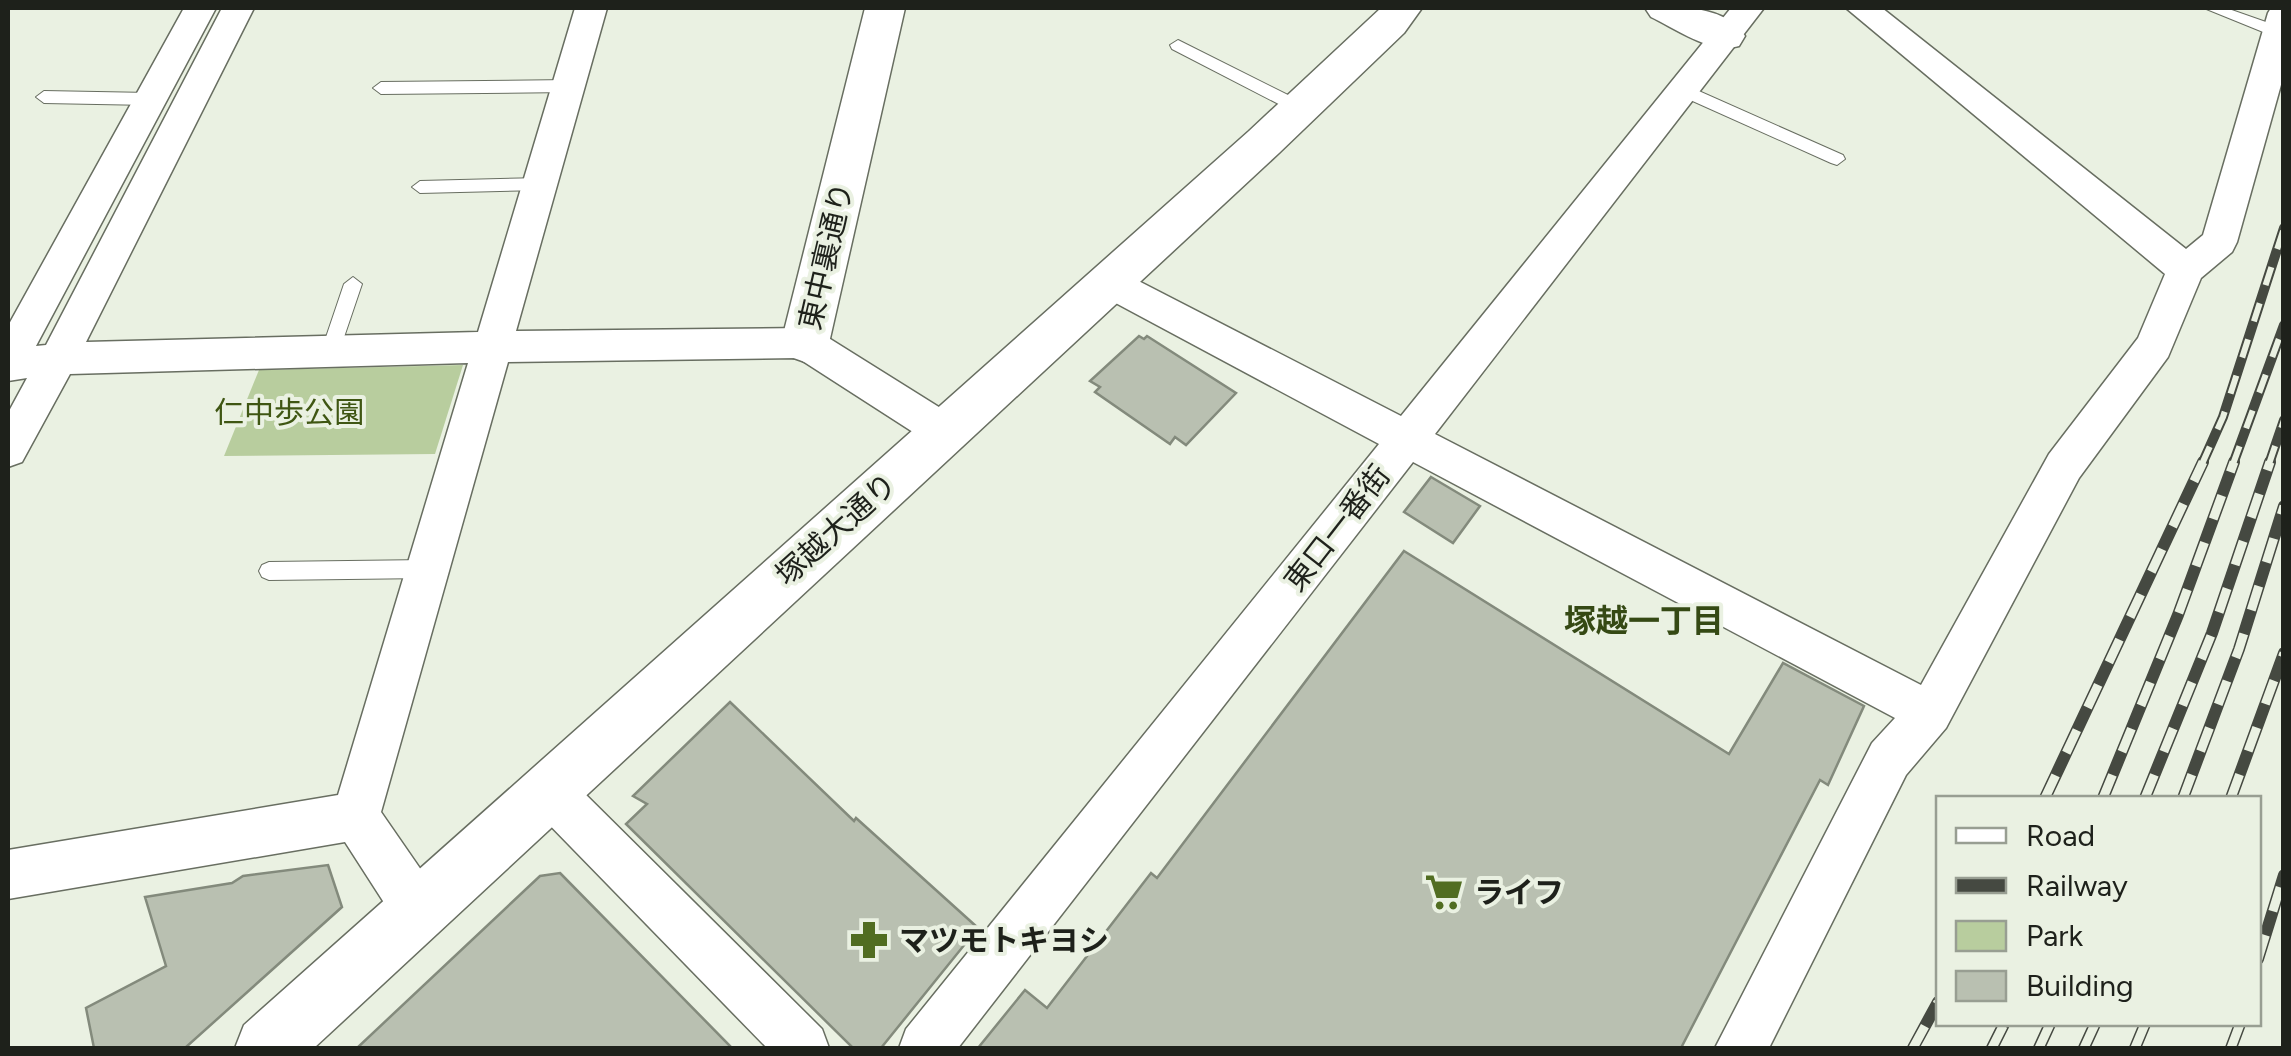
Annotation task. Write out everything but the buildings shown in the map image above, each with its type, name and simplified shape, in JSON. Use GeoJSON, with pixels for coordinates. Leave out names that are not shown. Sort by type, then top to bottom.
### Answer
{"type":"FeatureCollection","features":[{"type":"Feature","properties":{"kind":"street"},"geometry":{"type":"LineString","coordinates":[[8,363],[200,8]]}},
{"type":"Feature","properties":{"kind":"street"},"geometry":{"type":"LineString","coordinates":[[8,450],[238,8]]}},
{"type":"Feature","properties":{"kind":"street"},"geometry":{"type":"LineString","coordinates":[[419,911],[356,816],[591,8]]}},
{"type":"Feature","properties":{"kind":"street","name":"東中裏通り"},"geometry":{"type":"LineString","coordinates":[[885,8],[805,343],[944,431]]}},
{"type":"Feature","properties":{"kind":"street","name":"塚越大通り"},"geometry":{"type":"LineString","coordinates":[[267,1048],[1110,283],[1390,24],[1402,8]]}},
{"type":"Feature","properties":{"kind":"street"},"geometry":{"type":"LineString","coordinates":[[1665,8],[1737,22]]}},
{"type":"Feature","properties":{"kind":"street"},"geometry":{"type":"LineString","coordinates":[[1862,8],[2186,270]]}},
{"type":"Feature","properties":{"kind":"street","name":"東口一番街"},"geometry":{"type":"LineString","coordinates":[[925,1048],[1737,22]]}},
{"type":"Feature","properties":{"kind":"street"},"geometry":{"type":"LineString","coordinates":[[1741,1048],[1889,758],[1930,713],[2064,466],[2154,346],[2186,270],[2219,242],[2281,23]]}},
{"type":"Feature","properties":{"kind":"street"},"geometry":{"type":"LineString","coordinates":[[1110,283],[1930,713]]}},
{"type":"Feature","properties":{"kind":"street"},"geometry":{"type":"LineString","coordinates":[[8,363],[331,349],[805,343]]}},
{"type":"Feature","properties":{"kind":"street"},"geometry":{"type":"LineString","coordinates":[[550,792],[804,1048]]}},
{"type":"Feature","properties":{"kind":"street"},"geometry":{"type":"LineString","coordinates":[[8,875],[356,816]]}},
{"type":"Feature","properties":{"kind":"lane"},"geometry":{"type":"LineString","coordinates":[[2212,8],[2281,23]]}},
{"type":"Feature","properties":{"kind":"lane"},"geometry":{"type":"LineString","coordinates":[[1178,45],[1300,108]]}},
{"type":"Feature","properties":{"kind":"lane"},"geometry":{"type":"LineString","coordinates":[[381,88],[570,86]]}},
{"type":"Feature","properties":{"kind":"lane"},"geometry":{"type":"LineString","coordinates":[[1682,90],[1836,159]]}},
{"type":"Feature","properties":{"kind":"lane"},"geometry":{"type":"LineString","coordinates":[[44,97],[150,99]]}},
{"type":"Feature","properties":{"kind":"lane"},"geometry":{"type":"LineString","coordinates":[[420,187],[542,184]]}},
{"type":"Feature","properties":{"kind":"lane"},"geometry":{"type":"LineString","coordinates":[[331,349],[353,284]]}},
{"type":"Feature","properties":{"kind":"lane"},"geometry":{"type":"LineString","coordinates":[[270,572],[427,569]]}},
{"type":"Feature","properties":{"kind":"green space","name":"仁中歩公園"},"geometry":{"type":"Polygon","coordinates":[[[463,365],[435,454],[224,456],[259,370],[463,365]]]}},
{"type":"Feature","properties":{"kind":"railway"},"geometry":{"type":"LineString","coordinates":[[2202,464],[2223,417],[2284,228]]}},
{"type":"Feature","properties":{"kind":"railway"},"geometry":{"type":"LineString","coordinates":[[2233,464],[2284,325]]}},
{"type":"Feature","properties":{"kind":"railway"},"geometry":{"type":"LineString","coordinates":[[2269,464],[2284,420]]}},
{"type":"Feature","properties":{"kind":"railway"},"geometry":{"type":"LineString","coordinates":[[2046,796],[2203,462]]}},
{"type":"Feature","properties":{"kind":"railway"},"geometry":{"type":"LineString","coordinates":[[2104,796],[2178,615],[2234,462]]}},
{"type":"Feature","properties":{"kind":"railway"},"geometry":{"type":"LineString","coordinates":[[2146,796],[2212,633],[2270,462]]}},
{"type":"Feature","properties":{"kind":"railway"},"geometry":{"type":"LineString","coordinates":[[2184,796],[2239,649],[2284,506]]}},
{"type":"Feature","properties":{"kind":"railway"},"geometry":{"type":"LineString","coordinates":[[2232,796],[2284,653]]}},
{"type":"Feature","properties":{"kind":"railway"},"geometry":{"type":"LineString","coordinates":[[2261,949],[2284,875]]}},
{"type":"Feature","properties":{"kind":"railway"},"geometry":{"type":"LineString","coordinates":[[1913,1048],[1936,1006]]}},
{"type":"Feature","properties":{"kind":"railway"},"geometry":{"type":"LineString","coordinates":[[1992,1048],[2003,1026]]}},
{"type":"Feature","properties":{"kind":"railway"},"geometry":{"type":"LineString","coordinates":[[2039,1048],[2049,1026]]}},
{"type":"Feature","properties":{"kind":"railway"},"geometry":{"type":"LineString","coordinates":[[2084,1048],[2094,1026]]}},
{"type":"Feature","properties":{"kind":"railway"},"geometry":{"type":"LineString","coordinates":[[2135,1048],[2144,1026]]}},
{"type":"Feature","properties":{"kind":"railway"},"geometry":{"type":"LineString","coordinates":[[2231,1048],[2239,1026]]}},
{"type":"Feature","properties":{"kind":"place","name":"ライフ"},"geometry":{"type":"Point","coordinates":[1444,892]}},
{"type":"Feature","properties":{"kind":"place","name":"マツモトキヨシ"},"geometry":{"type":"Point","coordinates":[869,940]}},
{"type":"Feature","properties":{"kind":"district","name":"塚越一丁目"},"geometry":{"type":"Point","coordinates":[1644,621]}}]}
